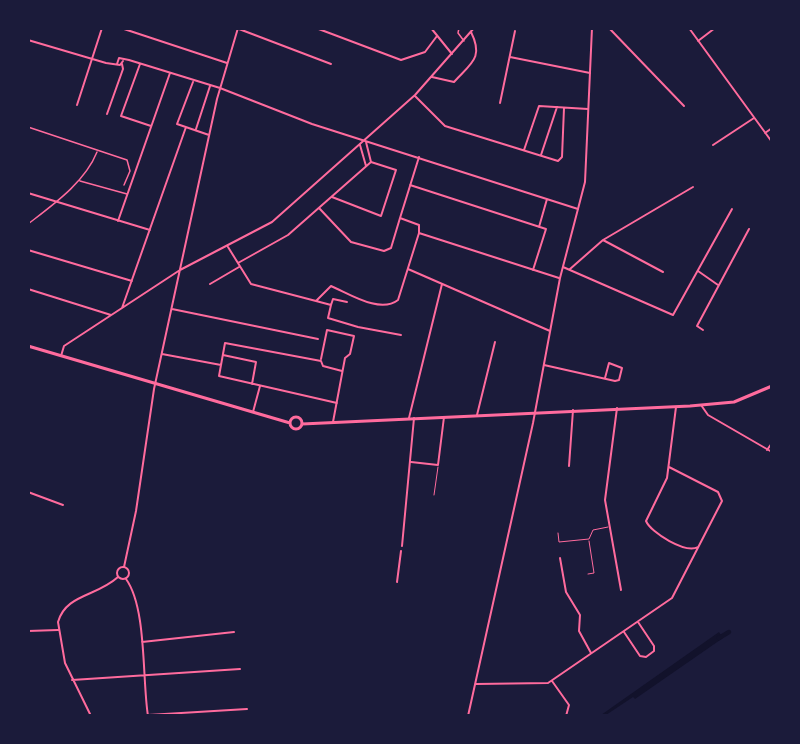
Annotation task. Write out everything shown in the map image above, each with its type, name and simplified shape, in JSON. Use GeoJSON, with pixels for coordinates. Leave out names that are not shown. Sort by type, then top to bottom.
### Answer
{"type":"FeatureCollection","features":[{"type":"Feature","properties":{"kind":"main road"},"geometry":{"type":"LineString","coordinates":[[28,346],[290,423],[295,429],[302,424],[701,405],[743,400],[771,386]]}},
{"type":"Feature","properties":{"kind":"main road"},"geometry":{"type":"LineString","coordinates":[[290,423],[297,417],[302,424]]}},
{"type":"Feature","properties":{"kind":"street"},"geometry":{"type":"LineString","coordinates":[[77,105],[102,28]]}},
{"type":"Feature","properties":{"kind":"street"},"geometry":{"type":"LineString","coordinates":[[121,28],[227,63]]}},
{"type":"Feature","properties":{"kind":"street"},"geometry":{"type":"LineString","coordinates":[[124,567],[136,511],[162,354],[209,135],[238,28],[331,64]]}},
{"type":"Feature","properties":{"kind":"street"},"geometry":{"type":"LineString","coordinates":[[316,28],[401,60],[424,52],[436,35],[436,28]]}},
{"type":"Feature","properties":{"kind":"street"},"geometry":{"type":"LineString","coordinates":[[431,28],[452,54]]}},
{"type":"Feature","properties":{"kind":"street"},"geometry":{"type":"LineString","coordinates":[[459,28],[458,33],[464,41]]}},
{"type":"Feature","properties":{"kind":"street"},"geometry":{"type":"LineString","coordinates":[[61,356],[64,346],[180,270],[272,222],[415,95],[474,28]]}},
{"type":"Feature","properties":{"kind":"street"},"geometry":{"type":"LineString","coordinates":[[468,716],[535,412],[560,278],[585,182],[592,28]]}},
{"type":"Feature","properties":{"kind":"street"},"geometry":{"type":"LineString","coordinates":[[609,28],[684,106]]}},
{"type":"Feature","properties":{"kind":"street"},"geometry":{"type":"LineString","coordinates":[[689,28],[771,142]]}},
{"type":"Feature","properties":{"kind":"street"},"geometry":{"type":"LineString","coordinates":[[698,41],[715,28]]}},
{"type":"Feature","properties":{"kind":"street"},"geometry":{"type":"LineString","coordinates":[[500,103],[515,31]]}},
{"type":"Feature","properties":{"kind":"street"},"geometry":{"type":"LineString","coordinates":[[431,76],[449,83],[454,82],[462,74],[477,56],[478,46],[471,32]]}},
{"type":"Feature","properties":{"kind":"street"},"geometry":{"type":"LineString","coordinates":[[28,40],[92,59],[117,64],[140,64],[210,87],[220,88],[312,124],[578,209]]}},
{"type":"Feature","properties":{"kind":"street"},"geometry":{"type":"LineString","coordinates":[[510,57],[590,74]]}},
{"type":"Feature","properties":{"kind":"street"},"geometry":{"type":"LineString","coordinates":[[107,114],[123,69],[118,59],[117,64]]}},
{"type":"Feature","properties":{"kind":"street"},"geometry":{"type":"LineString","coordinates":[[140,64],[121,116],[151,126]]}},
{"type":"Feature","properties":{"kind":"street"},"geometry":{"type":"LineString","coordinates":[[118,221],[170,74]]}},
{"type":"Feature","properties":{"kind":"street"},"geometry":{"type":"LineString","coordinates":[[193,81],[177,124],[209,135]]}},
{"type":"Feature","properties":{"kind":"street"},"geometry":{"type":"LineString","coordinates":[[195,130],[210,87]]}},
{"type":"Feature","properties":{"kind":"street"},"geometry":{"type":"LineString","coordinates":[[415,95],[447,127],[561,160],[564,108]]}},
{"type":"Feature","properties":{"kind":"street"},"geometry":{"type":"LineString","coordinates":[[524,150],[538,107],[588,108]]}},
{"type":"Feature","properties":{"kind":"street"},"geometry":{"type":"LineString","coordinates":[[541,155],[557,107]]}},
{"type":"Feature","properties":{"kind":"street"},"geometry":{"type":"LineString","coordinates":[[713,145],[754,118]]}},
{"type":"Feature","properties":{"kind":"street"},"geometry":{"type":"LineString","coordinates":[[28,127],[127,160],[130,171],[124,185]]}},
{"type":"Feature","properties":{"kind":"street"},"geometry":{"type":"LineString","coordinates":[[122,308],[186,127]]}},
{"type":"Feature","properties":{"kind":"street"},"geometry":{"type":"LineString","coordinates":[[765,133],[771,128]]}},
{"type":"Feature","properties":{"kind":"street"},"geometry":{"type":"LineString","coordinates":[[366,140],[371,162]]}},
{"type":"Feature","properties":{"kind":"street"},"geometry":{"type":"LineString","coordinates":[[360,146],[367,167]]}},
{"type":"Feature","properties":{"kind":"street"},"geometry":{"type":"LineString","coordinates":[[28,224],[79,180],[92,166],[98,151]]}},
{"type":"Feature","properties":{"kind":"street"},"geometry":{"type":"LineString","coordinates":[[319,208],[351,242],[384,251],[391,248],[419,157]]}},
{"type":"Feature","properties":{"kind":"street"},"geometry":{"type":"LineString","coordinates":[[237,263],[282,240],[371,162]]}},
{"type":"Feature","properties":{"kind":"street"},"geometry":{"type":"LineString","coordinates":[[332,197],[381,216],[396,170],[371,162]]}},
{"type":"Feature","properties":{"kind":"street"},"geometry":{"type":"LineString","coordinates":[[79,180],[128,194]]}},
{"type":"Feature","properties":{"kind":"street"},"geometry":{"type":"LineString","coordinates":[[410,185],[546,229],[533,270]]}},
{"type":"Feature","properties":{"kind":"street"},"geometry":{"type":"LineString","coordinates":[[570,269],[603,240],[693,187]]}},
{"type":"Feature","properties":{"kind":"street"},"geometry":{"type":"LineString","coordinates":[[28,193],[150,230]]}},
{"type":"Feature","properties":{"kind":"street"},"geometry":{"type":"LineString","coordinates":[[539,227],[547,199]]}},
{"type":"Feature","properties":{"kind":"street"},"geometry":{"type":"LineString","coordinates":[[563,267],[671,315],[732,209]]}},
{"type":"Feature","properties":{"kind":"street"},"geometry":{"type":"LineString","coordinates":[[316,301],[331,286],[382,307],[392,305],[398,300],[419,233],[419,225],[400,218]]}},
{"type":"Feature","properties":{"kind":"street"},"geometry":{"type":"LineString","coordinates":[[703,330],[697,326],[749,229]]}},
{"type":"Feature","properties":{"kind":"street"},"geometry":{"type":"LineString","coordinates":[[419,233],[560,278]]}},
{"type":"Feature","properties":{"kind":"street"},"geometry":{"type":"LineString","coordinates":[[603,240],[663,273]]}},
{"type":"Feature","properties":{"kind":"street"},"geometry":{"type":"LineString","coordinates":[[227,246],[251,284],[331,305]]}},
{"type":"Feature","properties":{"kind":"street"},"geometry":{"type":"LineString","coordinates":[[28,250],[132,282]]}},
{"type":"Feature","properties":{"kind":"street"},"geometry":{"type":"LineString","coordinates":[[210,284],[239,267]]}},
{"type":"Feature","properties":{"kind":"street"},"geometry":{"type":"LineString","coordinates":[[408,269],[550,331]]}},
{"type":"Feature","properties":{"kind":"street"},"geometry":{"type":"LineString","coordinates":[[698,271],[719,285]]}},
{"type":"Feature","properties":{"kind":"street"},"geometry":{"type":"LineString","coordinates":[[409,418],[442,284]]}},
{"type":"Feature","properties":{"kind":"street"},"geometry":{"type":"LineString","coordinates":[[28,289],[111,315]]}},
{"type":"Feature","properties":{"kind":"street"},"geometry":{"type":"LineString","coordinates":[[347,302],[333,299],[328,318],[358,327],[401,335]]}},
{"type":"Feature","properties":{"kind":"street"},"geometry":{"type":"LineString","coordinates":[[172,309],[318,339]]}},
{"type":"Feature","properties":{"kind":"street"},"geometry":{"type":"LineString","coordinates":[[333,423],[342,371],[354,336],[327,330],[321,361],[323,366],[342,371]]}},
{"type":"Feature","properties":{"kind":"street"},"geometry":{"type":"LineString","coordinates":[[477,415],[495,342]]}},
{"type":"Feature","properties":{"kind":"street"},"geometry":{"type":"LineString","coordinates":[[321,361],[225,343],[219,376],[337,403]]}},
{"type":"Feature","properties":{"kind":"street"},"geometry":{"type":"LineString","coordinates":[[162,354],[221,365]]}},
{"type":"Feature","properties":{"kind":"street"},"geometry":{"type":"LineString","coordinates":[[223,355],[256,362],[252,384]]}},
{"type":"Feature","properties":{"kind":"street"},"geometry":{"type":"LineString","coordinates":[[544,365],[604,378],[619,380],[622,368],[609,363],[604,378]]}},
{"type":"Feature","properties":{"kind":"street"},"geometry":{"type":"LineString","coordinates":[[253,412],[260,386]]}},
{"type":"Feature","properties":{"kind":"street"},"geometry":{"type":"LineString","coordinates":[[701,405],[708,415],[771,452]]}},
{"type":"Feature","properties":{"kind":"street"},"geometry":{"type":"LineString","coordinates":[[676,407],[667,478],[647,516],[648,526],[687,549],[700,546]]}},
{"type":"Feature","properties":{"kind":"street"},"geometry":{"type":"LineString","coordinates":[[617,408],[605,500],[621,590]]}},
{"type":"Feature","properties":{"kind":"street"},"geometry":{"type":"LineString","coordinates":[[569,466],[573,410]]}},
{"type":"Feature","properties":{"kind":"street"},"geometry":{"type":"LineString","coordinates":[[410,461],[438,465],[444,417]]}},
{"type":"Feature","properties":{"kind":"street"},"geometry":{"type":"LineString","coordinates":[[397,582],[414,418]]}},
{"type":"Feature","properties":{"kind":"street"},"geometry":{"type":"LineString","coordinates":[[767,450],[771,442]]}},
{"type":"Feature","properties":{"kind":"street"},"geometry":{"type":"LineString","coordinates":[[476,684],[544,684],[552,681],[672,598],[721,506],[721,495],[669,467]]}},
{"type":"Feature","properties":{"kind":"street"},"geometry":{"type":"LineString","coordinates":[[28,492],[63,505]]}},
{"type":"Feature","properties":{"kind":"street"},"geometry":{"type":"LineString","coordinates":[[560,558],[566,592],[580,615],[579,631],[591,653]]}},
{"type":"Feature","properties":{"kind":"street"},"geometry":{"type":"LineString","coordinates":[[118,577],[118,570],[124,567]]}},
{"type":"Feature","properties":{"kind":"street"},"geometry":{"type":"LineString","coordinates":[[124,567],[129,572],[126,579]]}},
{"type":"Feature","properties":{"kind":"street"},"geometry":{"type":"LineString","coordinates":[[118,577],[126,579],[133,590],[142,642],[148,715],[247,709]]}},
{"type":"Feature","properties":{"kind":"street"},"geometry":{"type":"LineString","coordinates":[[91,716],[72,680],[58,630],[58,619],[68,604],[98,592],[118,577]]}},
{"type":"Feature","properties":{"kind":"street"},"geometry":{"type":"LineString","coordinates":[[624,632],[640,656],[646,657],[654,651],[654,646],[638,622]]}},
{"type":"Feature","properties":{"kind":"street"},"geometry":{"type":"LineString","coordinates":[[28,631],[58,630]]}},
{"type":"Feature","properties":{"kind":"street"},"geometry":{"type":"LineString","coordinates":[[142,642],[234,632]]}},
{"type":"Feature","properties":{"kind":"street"},"geometry":{"type":"LineString","coordinates":[[72,680],[240,669]]}},
{"type":"Feature","properties":{"kind":"street"},"geometry":{"type":"LineString","coordinates":[[552,681],[568,705],[566,716]]}},
{"type":"Feature","properties":{"kind":"lane"},"geometry":{"type":"LineString","coordinates":[[434,495],[438,465]]}},
{"type":"Feature","properties":{"kind":"lane"},"geometry":{"type":"LineString","coordinates":[[588,574],[594,573],[589,539],[593,530],[610,527]]}},
{"type":"Feature","properties":{"kind":"lane"},"geometry":{"type":"LineString","coordinates":[[558,533],[560,542],[589,539]]}},
{"type":"Feature","properties":{"kind":"shaded area"},"geometry":{"type":"Polygon","coordinates":[[[719,632],[723,638],[635,699],[633,697],[606,715],[601,715],[719,632]]]}},
{"type":"Feature","properties":{"kind":"waterway"},"geometry":{"type":"LineString","coordinates":[[719,638],[729,632]]}}]}
